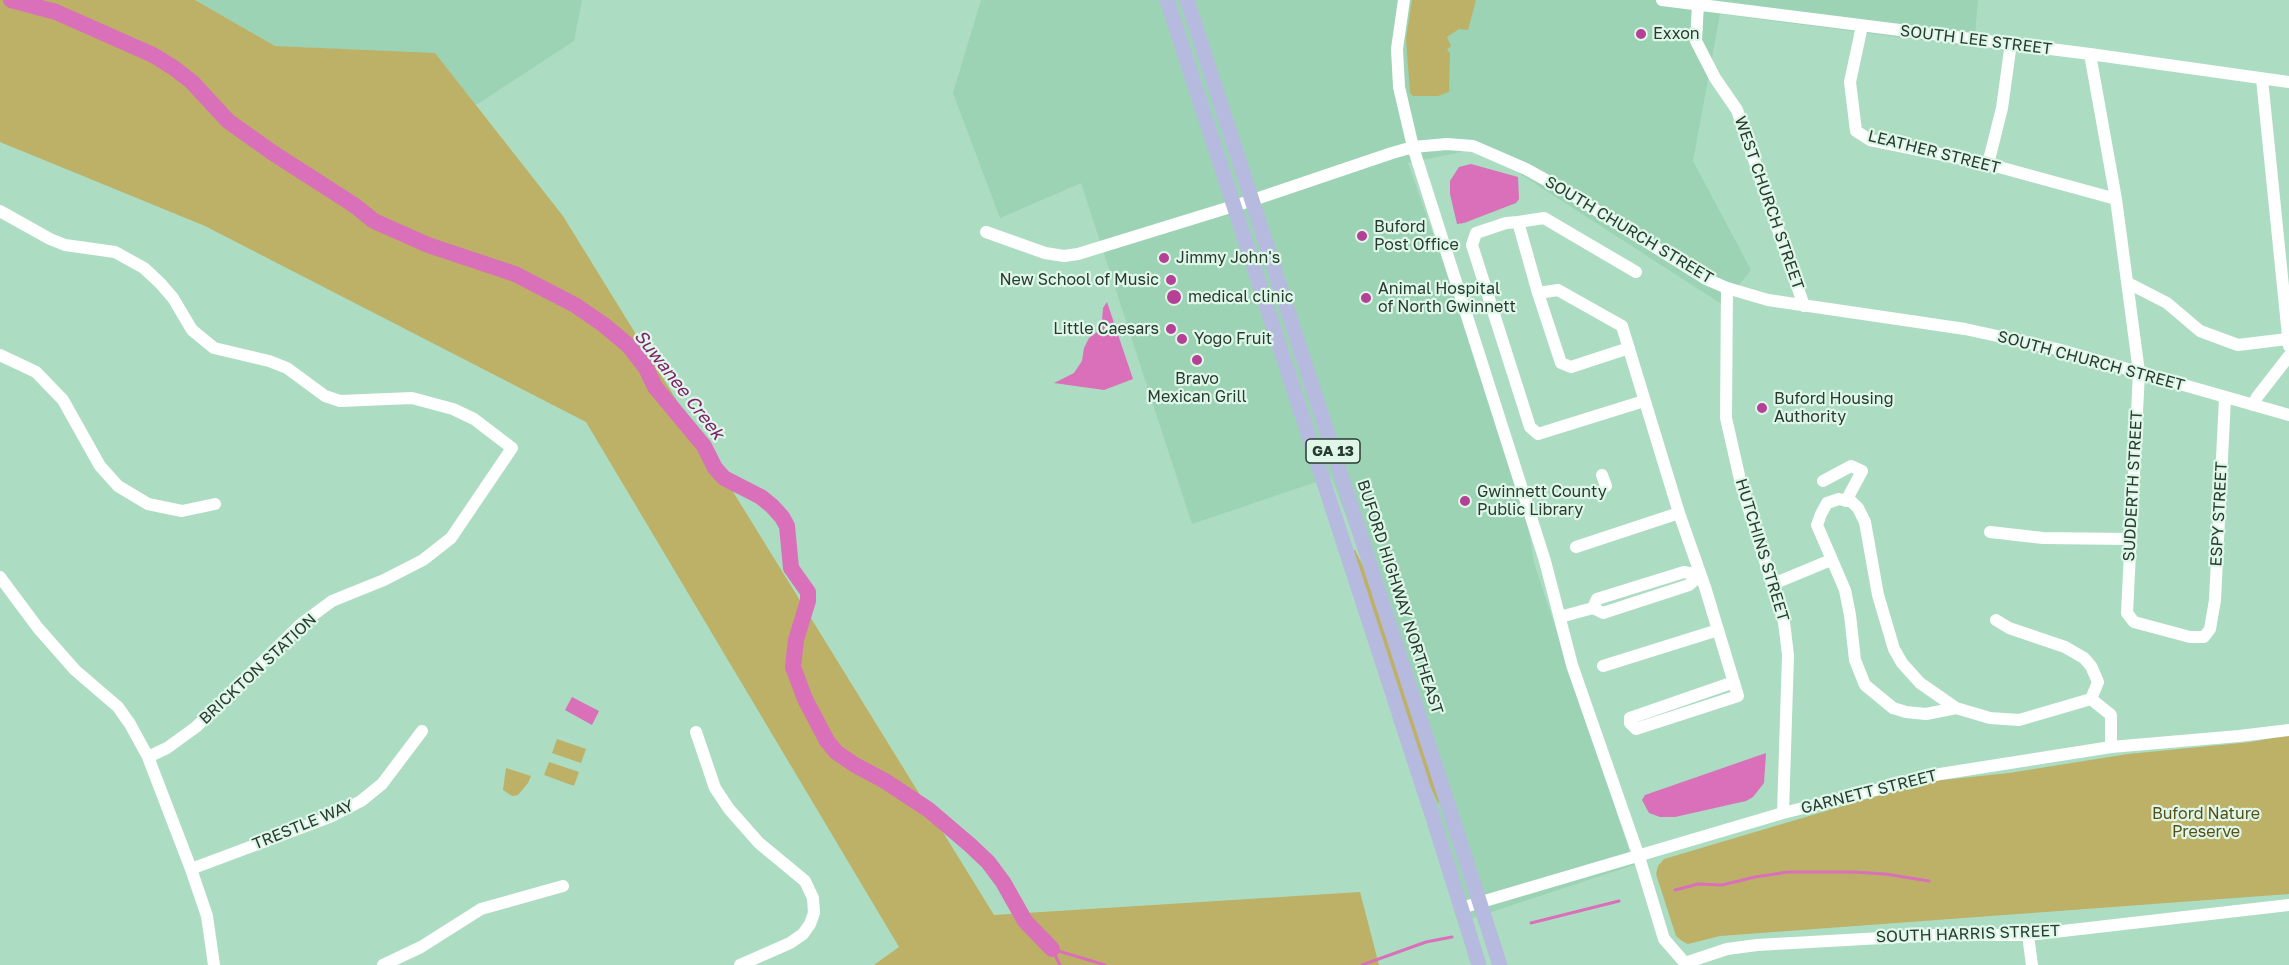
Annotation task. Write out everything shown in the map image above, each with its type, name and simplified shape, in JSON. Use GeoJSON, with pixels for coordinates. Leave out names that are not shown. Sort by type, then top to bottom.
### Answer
{"type":"FeatureCollection","features":[{"type":"Feature","properties":{"kind":"main road","name":"GA 13"},"geometry":{"type":"LineString","coordinates":[[1167,0],[1479,965]]}},
{"type":"Feature","properties":{"kind":"main road","name":"BUFORD HIGHWAY NORTHEAST"},"geometry":{"type":"LineString","coordinates":[[1186,0],[1500,965]]}},
{"type":"Feature","properties":{"kind":"street"},"geometry":{"type":"LineString","coordinates":[[1404,0],[1397,49],[1399,87],[1413,147],[1514,463],[1576,675],[1639,857]]}},
{"type":"Feature","properties":{"kind":"street","name":"SOUTH LEE STREET"},"geometry":{"type":"LineString","coordinates":[[1662,0],[2011,43],[2289,82]]}},
{"type":"Feature","properties":{"kind":"street","name":"WEST CHURCH STREET"},"geometry":{"type":"LineString","coordinates":[[1698,4],[1696,41],[1715,78],[1737,110],[1804,306]]}},
{"type":"Feature","properties":{"kind":"street","name":"LEATHER STREET"},"geometry":{"type":"LineString","coordinates":[[1862,26],[1850,82],[1856,131],[1870,140],[1988,164],[2116,199]]}},
{"type":"Feature","properties":{"kind":"street"},"geometry":{"type":"LineString","coordinates":[[1988,164],[2002,108],[2011,43]]}},
{"type":"Feature","properties":{"kind":"street","name":"SUDDERTH STREET"},"geometry":{"type":"LineString","coordinates":[[2090,54],[2116,199],[2139,372],[2127,613],[2134,622],[2190,637],[2204,637],[2210,629]]}},
{"type":"Feature","properties":{"kind":"street"},"geometry":{"type":"LineString","coordinates":[[2128,284],[2167,303],[2200,331],[2238,345],[2288,342],[2284,254],[2262,79]]}},
{"type":"Feature","properties":{"kind":"street","name":"SOUTH CHURCH STREET"},"geometry":{"type":"LineString","coordinates":[[986,232],[1045,253],[1064,256],[1078,254],[1251,201],[1413,147],[1447,144],[1473,146],[1500,156],[1564,190],[1706,279],[1727,288],[1768,300],[1965,329],[2139,372],[2289,415]]}},
{"type":"Feature","properties":{"kind":"street","name":"BRICKTON STATION"},"geometry":{"type":"LineString","coordinates":[[0,211],[65,245],[115,252],[144,268],[173,298],[192,330],[214,348],[269,361],[287,368],[325,396],[340,401],[412,398],[453,409],[474,419],[512,448],[451,538],[423,560],[384,580],[332,601],[302,624],[196,727],[168,748],[148,757]]}},
{"type":"Feature","properties":{"kind":"street"},"geometry":{"type":"LineString","coordinates":[[1636,272],[1544,218],[1506,223],[1476,233],[1472,245],[1530,427],[1538,434],[1644,401]]}},
{"type":"Feature","properties":{"kind":"street"},"geometry":{"type":"LineString","coordinates":[[1518,222],[1561,363],[1570,367],[1629,348]]}},
{"type":"Feature","properties":{"kind":"street","name":"HUTCHINS STREET"},"geometry":{"type":"LineString","coordinates":[[1727,288],[1726,418],[1741,484],[1784,622],[1788,655],[1783,813]]}},
{"type":"Feature","properties":{"kind":"street"},"geometry":{"type":"LineString","coordinates":[[1538,292],[1558,290],[1622,326],[1679,513],[1718,630],[1734,682],[1738,696],[1636,729],[1630,723],[1630,718],[1734,682]]}},
{"type":"Feature","properties":{"kind":"street"},"geometry":{"type":"LineString","coordinates":[[0,355],[36,372],[63,400],[100,466],[118,486],[148,504],[182,511],[215,504]]}},
{"type":"Feature","properties":{"kind":"street"},"geometry":{"type":"LineString","coordinates":[[2253,405],[2257,396],[2289,356]]}},
{"type":"Feature","properties":{"kind":"street","name":"ESPY STREET"},"geometry":{"type":"LineString","coordinates":[[2210,629],[2215,600],[2225,398]]}},
{"type":"Feature","properties":{"kind":"street"},"geometry":{"type":"LineString","coordinates":[[1823,481],[1851,466],[1862,471],[1846,501]]}},
{"type":"Feature","properties":{"kind":"street"},"geometry":{"type":"LineString","coordinates":[[1956,708],[1926,714],[1906,712],[1893,708],[1865,685],[1855,660],[1845,590],[1817,525],[1827,503],[1839,499],[1858,508],[1865,522],[1878,595],[1894,649],[1902,663],[1920,684],[1956,708],[1990,718],[2019,720],[2091,699]]}},
{"type":"Feature","properties":{"kind":"street"},"geometry":{"type":"LineString","coordinates":[[1576,547],[1679,513]]}},
{"type":"Feature","properties":{"kind":"street"},"geometry":{"type":"LineString","coordinates":[[1990,532],[2043,538],[2130,539]]}},
{"type":"Feature","properties":{"kind":"street"},"geometry":{"type":"LineString","coordinates":[[1773,584],[1832,560]]}},
{"type":"Feature","properties":{"kind":"street"},"geometry":{"type":"LineString","coordinates":[[1593,608],[1597,599],[1684,572],[1700,575]]}},
{"type":"Feature","properties":{"kind":"street"},"geometry":{"type":"LineString","coordinates":[[1560,617],[1593,608],[1603,613],[1689,585],[1700,575]]}},
{"type":"Feature","properties":{"kind":"street"},"geometry":{"type":"LineString","coordinates":[[0,577],[38,628],[75,670],[118,707],[148,757],[207,916],[214,965]]}},
{"type":"Feature","properties":{"kind":"street"},"geometry":{"type":"LineString","coordinates":[[1639,586],[1645,599]]}},
{"type":"Feature","properties":{"kind":"street"},"geometry":{"type":"LineString","coordinates":[[1996,620],[2009,628],[2065,647],[2084,658],[2091,666],[2098,682],[2091,699]]}},
{"type":"Feature","properties":{"kind":"street"},"geometry":{"type":"LineString","coordinates":[[1603,666],[1718,630]]}},
{"type":"Feature","properties":{"kind":"street"},"geometry":{"type":"LineString","coordinates":[[2091,699],[2111,715],[2111,747]]}},
{"type":"Feature","properties":{"kind":"street"},"geometry":{"type":"LineString","coordinates":[[1674,702],[1679,715]]}},
{"type":"Feature","properties":{"kind":"street","name":"GARNETT STREET"},"geometry":{"type":"LineString","coordinates":[[1461,908],[1783,813],[1940,774],[2111,747],[2289,730]]}},
{"type":"Feature","properties":{"kind":"street","name":"TRESTLE WAY"},"geometry":{"type":"LineString","coordinates":[[191,869],[330,817],[361,801],[382,784],[422,731]]}},
{"type":"Feature","properties":{"kind":"street"},"geometry":{"type":"LineString","coordinates":[[696,732],[715,788],[729,809],[759,843],[805,881],[813,898],[814,913],[803,934],[790,943],[740,965]]}},
{"type":"Feature","properties":{"kind":"street","name":"SOUTH HARRIS STREET"},"geometry":{"type":"LineString","coordinates":[[1639,857],[1664,939],[1685,963],[1727,948],[1757,945],[1935,934],[2028,935],[2289,905]]}},
{"type":"Feature","properties":{"kind":"street"},"geometry":{"type":"LineString","coordinates":[[382,965],[421,947],[481,909],[563,886]]}},
{"type":"Feature","properties":{"kind":"street"},"geometry":{"type":"LineString","coordinates":[[2028,935],[2032,965]]}},
{"type":"Feature","properties":{"kind":"shaded area"},"geometry":{"type":"Polygon","coordinates":[[[195,0],[582,0],[574,41],[476,105],[435,54],[275,46],[195,0]]]}},
{"type":"Feature","properties":{"kind":"shaded area"},"geometry":{"type":"Polygon","coordinates":[[[981,0],[1978,0],[1974,47],[1720,14],[1693,161],[1751,270],[1723,305],[1480,148],[1408,163],[1522,486],[1534,563],[1634,865],[1467,920],[1363,561],[1331,477],[1192,524],[1081,183],[1000,218],[953,93],[981,0]]]}},
{"type":"Feature","properties":{"kind":"shaded area"},"geometry":{"type":"Polygon","coordinates":[[[1471,164],[1518,177],[1519,199],[1516,203],[1457,224],[1450,194],[1450,181],[1459,167],[1471,164]]]}},
{"type":"Feature","properties":{"kind":"shaded area"},"geometry":{"type":"Polygon","coordinates":[[[1107,302],[1133,379],[1104,390],[1054,383],[1074,373],[1082,361],[1084,348],[1089,338],[1097,332],[1102,321],[1103,308],[1107,302]]]}},
{"type":"Feature","properties":{"kind":"shaded area"},"geometry":{"type":"Polygon","coordinates":[[[572,697],[599,711],[592,725],[565,710],[572,697]]]}},
{"type":"Feature","properties":{"kind":"shaded area"},"geometry":{"type":"Polygon","coordinates":[[[1766,753],[1764,783],[1753,797],[1746,801],[1675,817],[1660,817],[1649,813],[1642,800],[1645,795],[1766,753]]]}},
{"type":"Feature","properties":{"kind":"green space"},"geometry":{"type":"Polygon","coordinates":[[[0,0],[195,0],[275,46],[435,53],[563,216],[994,915],[1360,892],[1379,965],[874,965],[899,947],[586,422],[205,226],[0,142],[0,0]]]}},
{"type":"Feature","properties":{"kind":"green space"},"geometry":{"type":"Polygon","coordinates":[[[1412,0],[1476,0],[1468,30],[1459,29],[1447,37],[1451,46],[1447,50],[1450,53],[1449,92],[1438,96],[1413,96],[1410,93],[1406,39],[1412,0]]]}},
{"type":"Feature","properties":{"kind":"green space"},"geometry":{"type":"Polygon","coordinates":[[[1352,550],[1355,550],[1366,572],[1440,802],[1438,803],[1426,777],[1352,550]]]}},
{"type":"Feature","properties":{"kind":"green space","name":"Buford Nature Preserve"},"geometry":{"type":"Polygon","coordinates":[[[2289,735],[2289,894],[1720,936],[1688,944],[1676,936],[1656,874],[1658,866],[1664,859],[1924,782],[2009,773],[2128,754],[2251,742],[2289,735]]]}},
{"type":"Feature","properties":{"kind":"green space"},"geometry":{"type":"Polygon","coordinates":[[[557,739],[586,749],[581,763],[552,753],[557,739]]]}},
{"type":"Feature","properties":{"kind":"green space"},"geometry":{"type":"Polygon","coordinates":[[[549,762],[579,772],[574,786],[544,775],[549,762]]]}},
{"type":"Feature","properties":{"kind":"green space"},"geometry":{"type":"Polygon","coordinates":[[[506,768],[531,776],[518,795],[512,796],[503,790],[506,768]]]}},
{"type":"Feature","properties":{"kind":"waterway","name":"Suwanee Creek"},"geometry":{"type":"LineString","coordinates":[[11,0],[56,12],[153,55],[192,82],[228,121],[354,205],[374,221],[428,245],[515,274],[575,305],[629,346],[646,368],[655,387],[704,446],[715,468],[724,478],[761,497],[782,517],[787,526],[791,568],[808,592],[808,601],[796,640],[793,667],[805,699],[827,741],[836,752],[855,765],[885,781],[929,810],[970,845],[988,862],[1003,882],[1025,921],[1052,949]]}},
{"type":"Feature","properties":{"kind":"waterway"},"geometry":{"type":"LineString","coordinates":[[1675,890],[1698,884],[1722,885],[1788,872],[1854,872],[1929,881]]}},
{"type":"Feature","properties":{"kind":"waterway"},"geometry":{"type":"LineString","coordinates":[[1531,923],[1619,901]]}},
{"type":"Feature","properties":{"kind":"waterway"},"geometry":{"type":"LineString","coordinates":[[1362,965],[1426,942],[1452,937]]}},
{"type":"Feature","properties":{"kind":"waterway"},"geometry":{"type":"LineString","coordinates":[[1052,949],[1105,965]]}},
{"type":"Feature","properties":{"kind":"waterway","name":"Suwanee Creek"},"geometry":{"type":"LineString","coordinates":[[1053,951],[1060,965]]}},
{"type":"Feature","properties":{"kind":"place","name":"Exxon"},"geometry":{"type":"Point","coordinates":[1641,34]}},
{"type":"Feature","properties":{"kind":"place","name":"Buford Post Office"},"geometry":{"type":"Point","coordinates":[1362,236]}},
{"type":"Feature","properties":{"kind":"place","name":"Jimmy John's"},"geometry":{"type":"Point","coordinates":[1164,258]}},
{"type":"Feature","properties":{"kind":"place","name":"New School of Music"},"geometry":{"type":"Point","coordinates":[1171,280]}},
{"type":"Feature","properties":{"kind":"place","name":"medical clinic"},"geometry":{"type":"Point","coordinates":[1174,297]}},
{"type":"Feature","properties":{"kind":"place","name":"Animal Hospital of North Gwinnett"},"geometry":{"type":"Point","coordinates":[1366,298]}},
{"type":"Feature","properties":{"kind":"place","name":"Little Caesars"},"geometry":{"type":"Point","coordinates":[1171,329]}},
{"type":"Feature","properties":{"kind":"place","name":"Yogo Fruit"},"geometry":{"type":"Point","coordinates":[1182,339]}},
{"type":"Feature","properties":{"kind":"place","name":"Bravo Mexican Grill"},"geometry":{"type":"Point","coordinates":[1197,360]}},
{"type":"Feature","properties":{"kind":"place","name":"Buford Housing Authority"},"geometry":{"type":"Point","coordinates":[1762,408]}},
{"type":"Feature","properties":{"kind":"place","name":"Gwinnett County Public Library"},"geometry":{"type":"Point","coordinates":[1465,501]}}]}
